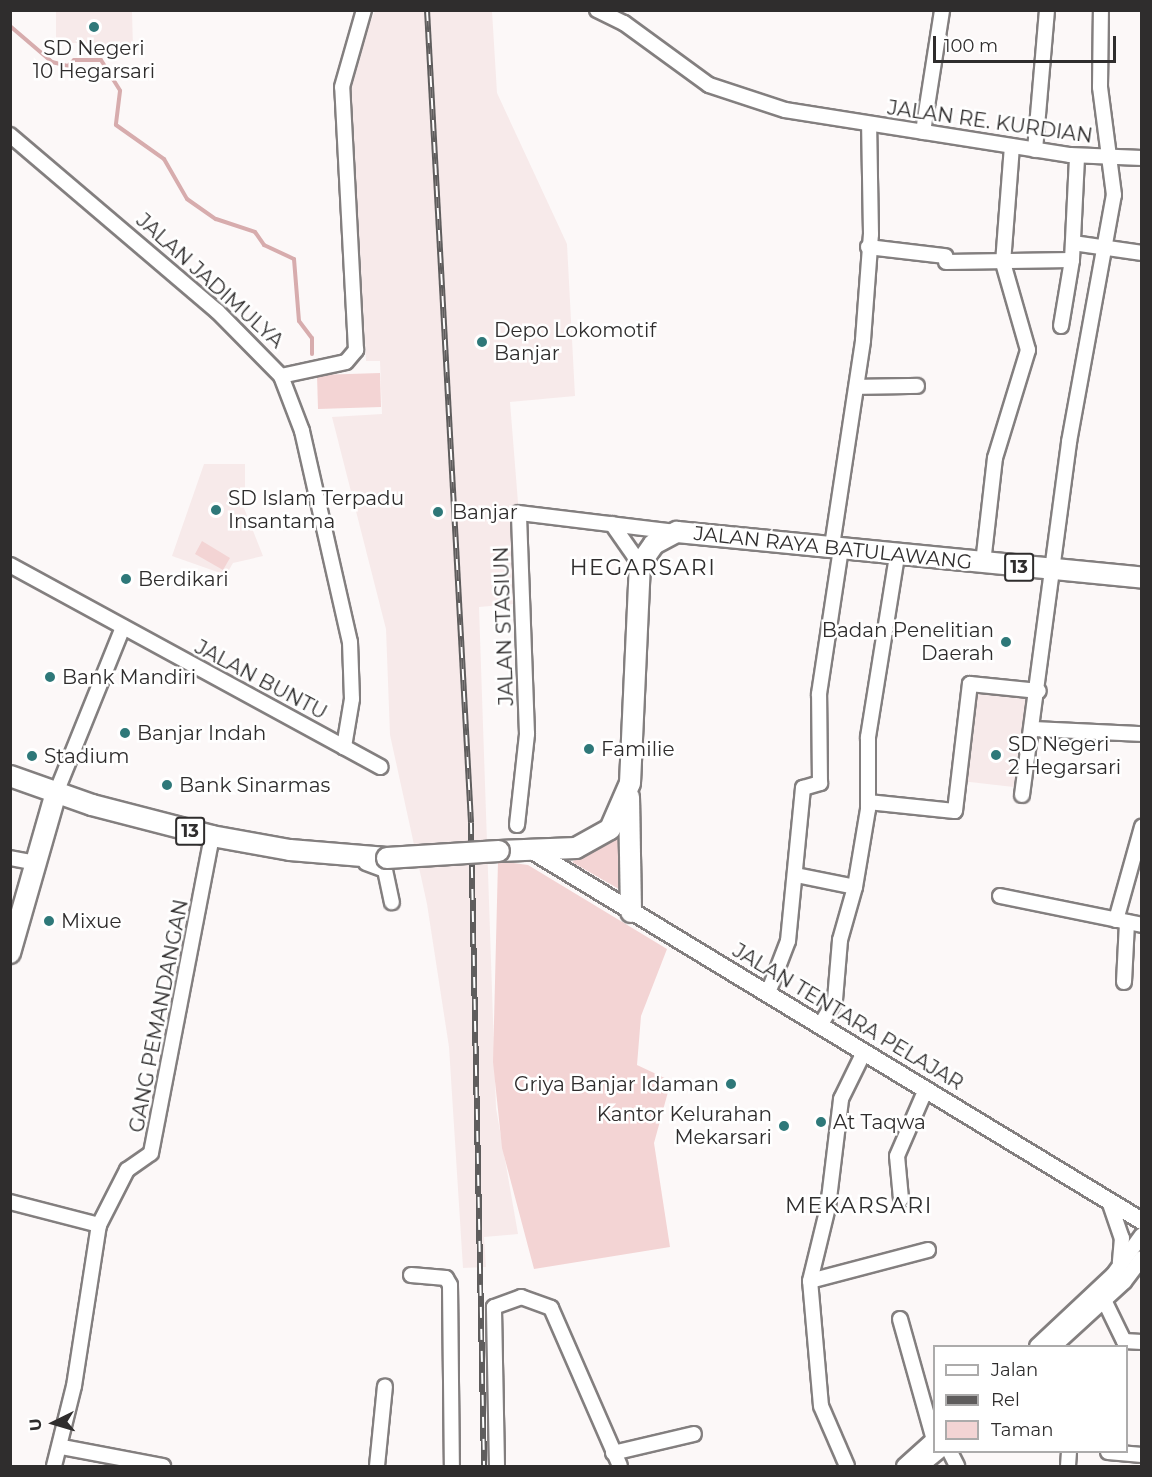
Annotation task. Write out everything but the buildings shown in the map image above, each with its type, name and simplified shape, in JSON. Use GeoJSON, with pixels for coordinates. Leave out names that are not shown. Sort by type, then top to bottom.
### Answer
{"type":"FeatureCollection","features":[{"type":"Feature","properties":{"kind":"highway","name":"JALAN RAYA BATULAWANG"},"geometry":{"type":"LineString","coordinates":[[640,564],[654,544],[678,532],[836,547],[897,556],[1142,578]]}},
{"type":"Feature","properties":{"kind":"highway","name":"13"},"geometry":{"type":"LineString","coordinates":[[10,776],[56,793],[216,837],[290,850],[387,858],[576,848],[595,841],[610,829],[630,783],[640,564]]}},
{"type":"Feature","properties":{"kind":"highway"},"geometry":{"type":"LineString","coordinates":[[630,783],[631,912]]}},
{"type":"Feature","properties":{"kind":"highway"},"geometry":{"type":"LineString","coordinates":[[10,953],[56,793]]}},
{"type":"Feature","properties":{"kind":"main road","name":"JALAN TENTARA PELAJAR"},"geometry":{"type":"LineString","coordinates":[[531,850],[1142,1221]]}},
{"type":"Feature","properties":{"kind":"street"},"geometry":{"type":"LineString","coordinates":[[281,376],[346,362],[356,350],[342,87],[364,10]]}},
{"type":"Feature","properties":{"kind":"street","name":"JALAN RE. KURDIAN"},"geometry":{"type":"LineString","coordinates":[[597,10],[624,23],[709,85],[785,110],[1077,156],[1142,158]]}},
{"type":"Feature","properties":{"kind":"street"},"geometry":{"type":"LineString","coordinates":[[923,132],[942,10]]}},
{"type":"Feature","properties":{"kind":"street"},"geometry":{"type":"LineString","coordinates":[[1035,150],[1047,10]]}},
{"type":"Feature","properties":{"kind":"street"},"geometry":{"type":"LineString","coordinates":[[1022,795],[1035,729],[1051,570],[1114,195],[1105,156],[1101,10]]}},
{"type":"Feature","properties":{"kind":"street"},"geometry":{"type":"LineString","coordinates":[[768,993],[788,941],[803,788],[820,783],[819,694],[856,387],[868,247],[869,124]]}},
{"type":"Feature","properties":{"kind":"street","name":"JALAN JADIMULYA"},"geometry":{"type":"LineString","coordinates":[[10,135],[217,311],[281,376],[302,431],[350,642],[352,699],[344,747]]}},
{"type":"Feature","properties":{"kind":"street"},"geometry":{"type":"LineString","coordinates":[[983,563],[995,458],[1028,350],[1004,263],[1012,146]]}},
{"type":"Feature","properties":{"kind":"street"},"geometry":{"type":"LineString","coordinates":[[1061,326],[1072,260],[1077,156]]}},
{"type":"Feature","properties":{"kind":"street"},"geometry":{"type":"LineString","coordinates":[[1073,243],[1142,253]]}},
{"type":"Feature","properties":{"kind":"street"},"geometry":{"type":"LineString","coordinates":[[868,247],[945,259],[1004,263],[1072,260]]}},
{"type":"Feature","properties":{"kind":"street"},"geometry":{"type":"LineString","coordinates":[[856,387],[917,386]]}},
{"type":"Feature","properties":{"kind":"street","name":"JALAN STASIUN"},"geometry":{"type":"LineString","coordinates":[[516,825],[527,734],[519,513],[678,532]]}},
{"type":"Feature","properties":{"kind":"street"},"geometry":{"type":"LineString","coordinates":[[612,524],[640,564]]}},
{"type":"Feature","properties":{"kind":"street"},"geometry":{"type":"LineString","coordinates":[[820,1026],[834,1000],[840,940],[855,887],[868,802],[868,737],[897,556]]}},
{"type":"Feature","properties":{"kind":"street","name":"JALAN BUNTU"},"geometry":{"type":"LineString","coordinates":[[10,565],[381,767]]}},
{"type":"Feature","properties":{"kind":"street"},"geometry":{"type":"LineString","coordinates":[[56,793],[123,627]]}},
{"type":"Feature","properties":{"kind":"street"},"geometry":{"type":"LineString","coordinates":[[868,802],[955,811],[969,684],[1039,691]]}},
{"type":"Feature","properties":{"kind":"street"},"geometry":{"type":"LineString","coordinates":[[1035,729],[1142,734]]}},
{"type":"Feature","properties":{"kind":"street"},"geometry":{"type":"LineString","coordinates":[[1124,982],[1122,921],[1142,827]]}},
{"type":"Feature","properties":{"kind":"street"},"geometry":{"type":"LineString","coordinates":[[216,837],[252,852],[381,866],[389,876],[392,902]]}},
{"type":"Feature","properties":{"kind":"street","name":"GANG PEMANDANGAN"},"geometry":{"type":"LineString","coordinates":[[54,1467],[62,1447],[99,1225],[127,1170],[152,1153],[216,837]]}},
{"type":"Feature","properties":{"kind":"street"},"geometry":{"type":"LineString","coordinates":[[10,858],[36,863]]}},
{"type":"Feature","properties":{"kind":"street"},"geometry":{"type":"LineString","coordinates":[[796,875],[855,887]]}},
{"type":"Feature","properties":{"kind":"street"},"geometry":{"type":"LineString","coordinates":[[1000,896],[1142,925]]}},
{"type":"Feature","properties":{"kind":"street"},"geometry":{"type":"LineString","coordinates":[[847,1467],[821,1406],[810,1281],[828,1207],[841,1099],[864,1052]]}},
{"type":"Feature","properties":{"kind":"street"},"geometry":{"type":"LineString","coordinates":[[901,1200],[897,1156],[926,1089]]}},
{"type":"Feature","properties":{"kind":"street"},"geometry":{"type":"LineString","coordinates":[[1108,1201],[1122,1238],[1118,1279]]}},
{"type":"Feature","properties":{"kind":"street"},"geometry":{"type":"LineString","coordinates":[[10,1202],[99,1225]]}},
{"type":"Feature","properties":{"kind":"street"},"geometry":{"type":"LineString","coordinates":[[1056,1345],[1104,1300],[1142,1235]]}},
{"type":"Feature","properties":{"kind":"street"},"geometry":{"type":"LineString","coordinates":[[810,1281],[928,1250]]}},
{"type":"Feature","properties":{"kind":"street"},"geometry":{"type":"LineString","coordinates":[[1038,1345],[1142,1258]]}},
{"type":"Feature","properties":{"kind":"street"},"geometry":{"type":"LineString","coordinates":[[411,1275],[446,1278],[450,1285],[453,1467]]}},
{"type":"Feature","properties":{"kind":"street"},"geometry":{"type":"LineString","coordinates":[[1118,1279],[1142,1275]]}},
{"type":"Feature","properties":{"kind":"street"},"geometry":{"type":"LineString","coordinates":[[497,1467],[494,1306],[521,1298],[551,1308],[620,1467]]}},
{"type":"Feature","properties":{"kind":"street"},"geometry":{"type":"LineString","coordinates":[[1104,1300],[1123,1344],[1142,1342]]}},
{"type":"Feature","properties":{"kind":"street"},"geometry":{"type":"LineString","coordinates":[[900,1320],[933,1436]]}},
{"type":"Feature","properties":{"kind":"street"},"geometry":{"type":"LineString","coordinates":[[377,1467],[385,1386]]}},
{"type":"Feature","properties":{"kind":"street"},"geometry":{"type":"LineString","coordinates":[[613,1453],[694,1434]]}},
{"type":"Feature","properties":{"kind":"street"},"geometry":{"type":"LineString","coordinates":[[904,1467],[933,1445]]}},
{"type":"Feature","properties":{"kind":"street"},"geometry":{"type":"LineString","coordinates":[[921,1467],[933,1446]]}},
{"type":"Feature","properties":{"kind":"street"},"geometry":{"type":"LineString","coordinates":[[62,1447],[163,1467]]}},
{"type":"Feature","properties":{"kind":"street"},"geometry":{"type":"LineString","coordinates":[[950,1453],[957,1467]]}},
{"type":"Feature","properties":{"kind":"street"},"geometry":{"type":"LineString","coordinates":[[1119,1453],[1142,1455]]}},
{"type":"Feature","properties":{"kind":"shaded area","name":"SD Negeri 10 Hegarsari"},"geometry":{"type":"Polygon","coordinates":[[[56,11],[132,11],[133,49],[78,50],[78,43],[56,43],[56,11]]]}},
{"type":"Feature","properties":{"kind":"shaded area"},"geometry":{"type":"Polygon","coordinates":[[[375,11],[492,11],[497,93],[567,244],[575,396],[510,402],[526,603],[479,607],[496,1108],[518,1234],[484,1237],[486,1267],[463,1268],[449,1047],[427,904],[390,735],[386,629],[332,417],[382,414],[380,361],[366,361],[350,69],[375,11]]]}},
{"type":"Feature","properties":{"kind":"shaded area","name":"SD Islam Terpadu Insantama"},"geometry":{"type":"Polygon","coordinates":[[[204,464],[245,464],[245,491],[238,493],[263,556],[233,563],[226,575],[172,556],[204,464]]]}},
{"type":"Feature","properties":{"kind":"shaded area","name":"SD Negeri 2 Hegarsari"},"geometry":{"type":"Polygon","coordinates":[[[971,686],[1037,694],[1023,788],[961,781],[971,686]]]}},
{"type":"Feature","properties":{"kind":"green space"},"geometry":{"type":"Polygon","coordinates":[[[380,373],[381,407],[318,409],[317,375],[380,373]]]}},
{"type":"Feature","properties":{"kind":"green space"},"geometry":{"type":"Polygon","coordinates":[[[202,541],[230,558],[223,570],[195,554],[202,541]]]}},
{"type":"Feature","properties":{"kind":"green space"},"geometry":{"type":"Polygon","coordinates":[[[623,829],[624,892],[572,862],[623,829]]]}},
{"type":"Feature","properties":{"kind":"green space"},"geometry":{"type":"Polygon","coordinates":[[[498,861],[528,865],[667,949],[641,1016],[637,1065],[671,1081],[654,1143],[670,1247],[534,1269],[502,1148],[493,1062],[498,861]]]}},
{"type":"Feature","properties":{"kind":"waterway"},"geometry":{"type":"LineString","coordinates":[[10,26],[52,62],[68,66],[74,60],[101,60],[120,91],[116,125],[164,159],[187,199],[216,219],[255,232],[264,245],[294,259],[299,321],[312,338],[312,354]]}},
{"type":"Feature","properties":{"kind":"railway"},"geometry":{"type":"LineString","coordinates":[[427,10],[471,823],[484,1466]]}},
{"type":"Feature","properties":{"kind":"place","name":"SD Negeri 10 Hegarsari"},"geometry":{"type":"Point","coordinates":[94,27]}},
{"type":"Feature","properties":{"kind":"place","name":"Depo Lokomotif Banjar"},"geometry":{"type":"Point","coordinates":[482,342]}},
{"type":"Feature","properties":{"kind":"place","name":"SD Islam Terpadu Insantama"},"geometry":{"type":"Point","coordinates":[216,510]}},
{"type":"Feature","properties":{"kind":"place","name":"Banjar"},"geometry":{"type":"Point","coordinates":[438,512]}},
{"type":"Feature","properties":{"kind":"place","name":"Berdikari"},"geometry":{"type":"Point","coordinates":[126,579]}},
{"type":"Feature","properties":{"kind":"place","name":"Badan Penelitian Daerah"},"geometry":{"type":"Point","coordinates":[1006,642]}},
{"type":"Feature","properties":{"kind":"place","name":"Bank Mandiri"},"geometry":{"type":"Point","coordinates":[50,677]}},
{"type":"Feature","properties":{"kind":"place","name":"Banjar Indah"},"geometry":{"type":"Point","coordinates":[125,733]}},
{"type":"Feature","properties":{"kind":"place","name":"Familie"},"geometry":{"type":"Point","coordinates":[589,749]}},
{"type":"Feature","properties":{"kind":"place","name":"SD Negeri 2 Hegarsari"},"geometry":{"type":"Point","coordinates":[996,755]}},
{"type":"Feature","properties":{"kind":"place","name":"Stadium"},"geometry":{"type":"Point","coordinates":[32,756]}},
{"type":"Feature","properties":{"kind":"place","name":"Bank Sinarmas"},"geometry":{"type":"Point","coordinates":[167,785]}},
{"type":"Feature","properties":{"kind":"place","name":"Mixue"},"geometry":{"type":"Point","coordinates":[49,921]}},
{"type":"Feature","properties":{"kind":"place","name":"Griya Banjar Idaman"},"geometry":{"type":"Point","coordinates":[731,1084]}},
{"type":"Feature","properties":{"kind":"place","name":"At Taqwa"},"geometry":{"type":"Point","coordinates":[821,1122]}},
{"type":"Feature","properties":{"kind":"place","name":"Kantor Kelurahan Mekarsari"},"geometry":{"type":"Point","coordinates":[784,1126]}},
{"type":"Feature","properties":{"kind":"district","name":"HEGARSARI"},"geometry":{"type":"Point","coordinates":[643,568]}},
{"type":"Feature","properties":{"kind":"district","name":"MEKARSARI"},"geometry":{"type":"Point","coordinates":[859,1206]}}]}
